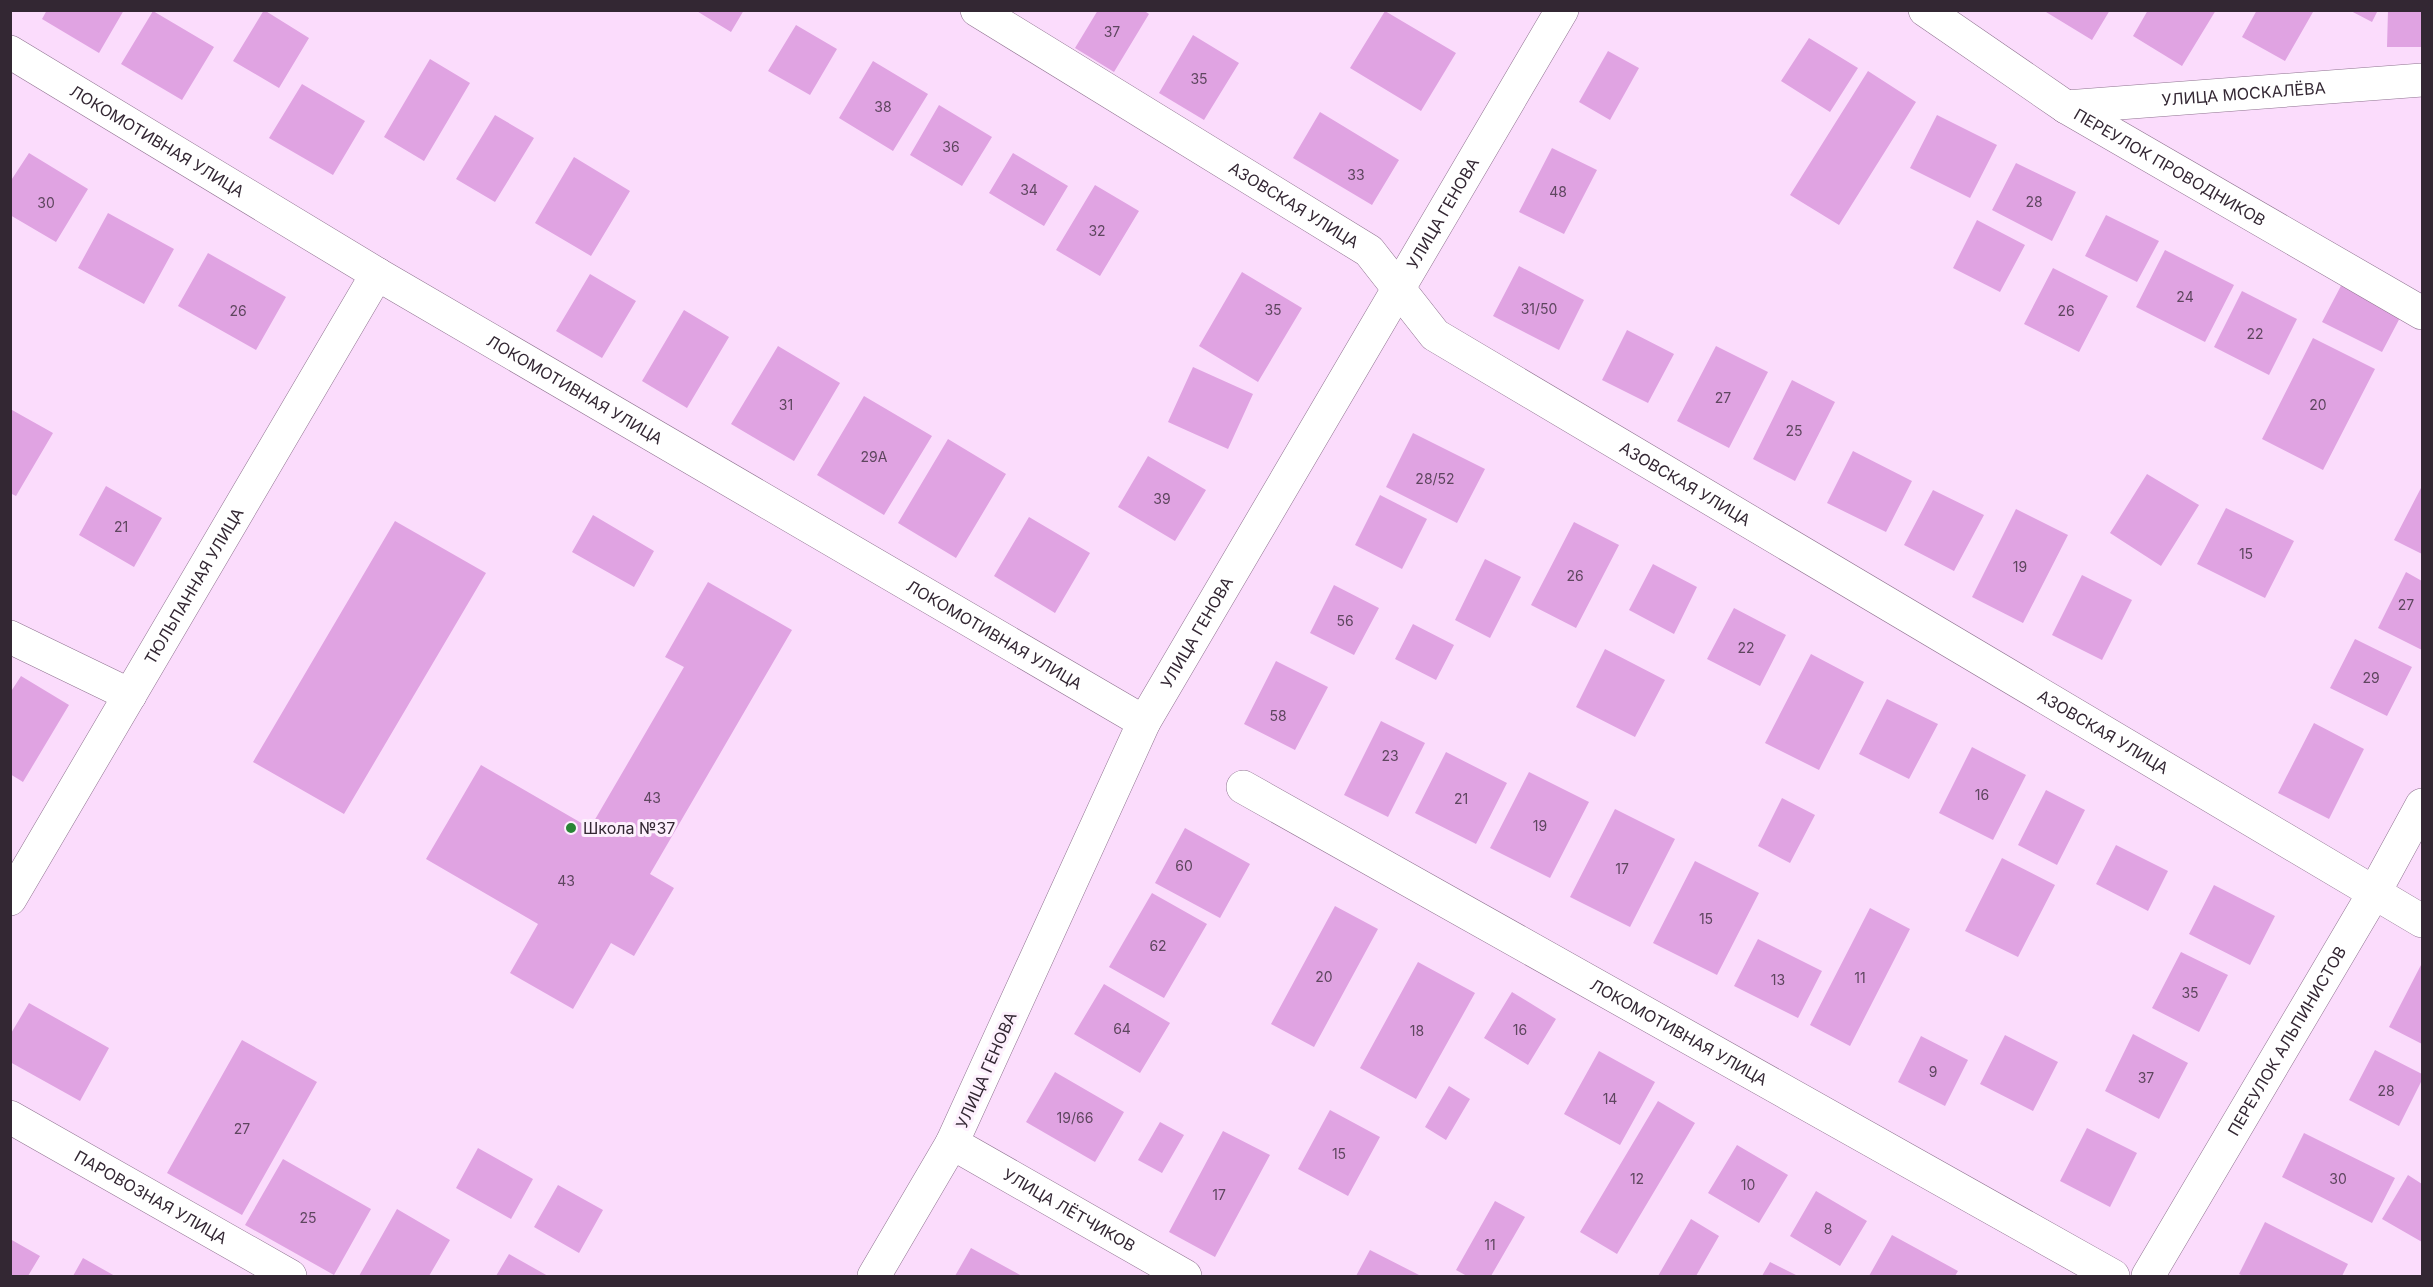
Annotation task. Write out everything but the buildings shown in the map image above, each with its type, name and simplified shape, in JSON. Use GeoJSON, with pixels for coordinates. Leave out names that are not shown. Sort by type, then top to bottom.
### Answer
{"type":"FeatureCollection","features":[{"type":"Feature","properties":{"kind":"street","name":"АЗОВСКАЯ УЛИЦА"},"geometry":{"type":"LineString","coordinates":[[977,10],[1369,251],[1435,335],[2422,921]]}},
{"type":"Feature","properties":{"kind":"street","name":"УЛИЦА ГЕНОВА"},"geometry":{"type":"LineString","coordinates":[[874,1276],[952,1143],[1144,722],[1562,10]]}},
{"type":"Feature","properties":{"kind":"street","name":"ПЕРЕУЛОК ПРОВОДНИКОВ"},"geometry":{"type":"LineString","coordinates":[[1925,10],[2066,107],[2422,313]]}},
{"type":"Feature","properties":{"kind":"street","name":"ЛОКОМОТИВНАЯ УЛИЦА"},"geometry":{"type":"LineString","coordinates":[[10,52],[377,274],[1144,722]]}},
{"type":"Feature","properties":{"kind":"street","name":"УЛИЦА МОСКАЛЁВА"},"geometry":{"type":"LineString","coordinates":[[2066,107],[2422,80]]}},
{"type":"Feature","properties":{"kind":"street","name":"ТЮЛЬПАННАЯ УЛИЦА"},"geometry":{"type":"LineString","coordinates":[[10,899],[377,274]]}},
{"type":"Feature","properties":{"kind":"street"},"geometry":{"type":"LineString","coordinates":[[10,637],[130,695]]}},
{"type":"Feature","properties":{"kind":"street","name":"ЛОКОМОТИВНАЯ УЛИЦА"},"geometry":{"type":"LineString","coordinates":[[1243,787],[2113,1276]]}},
{"type":"Feature","properties":{"kind":"street","name":"ПЕРЕУЛОК АЛЬПИНИСТОВ"},"geometry":{"type":"LineString","coordinates":[[2148,1276],[2374,893],[2422,805]]}},
{"type":"Feature","properties":{"kind":"street","name":"ПАРОВОЗНАЯ УЛИЦА"},"geometry":{"type":"LineString","coordinates":[[10,1117],[290,1276]]}},
{"type":"Feature","properties":{"kind":"street","name":"УЛИЦА ЛЁТЧИКОВ"},"geometry":{"type":"LineString","coordinates":[[952,1143],[1185,1276]]}},
{"type":"Feature","properties":{"kind":"place","name":"Школа №37"},"geometry":{"type":"Point","coordinates":[571,828]}}]}
